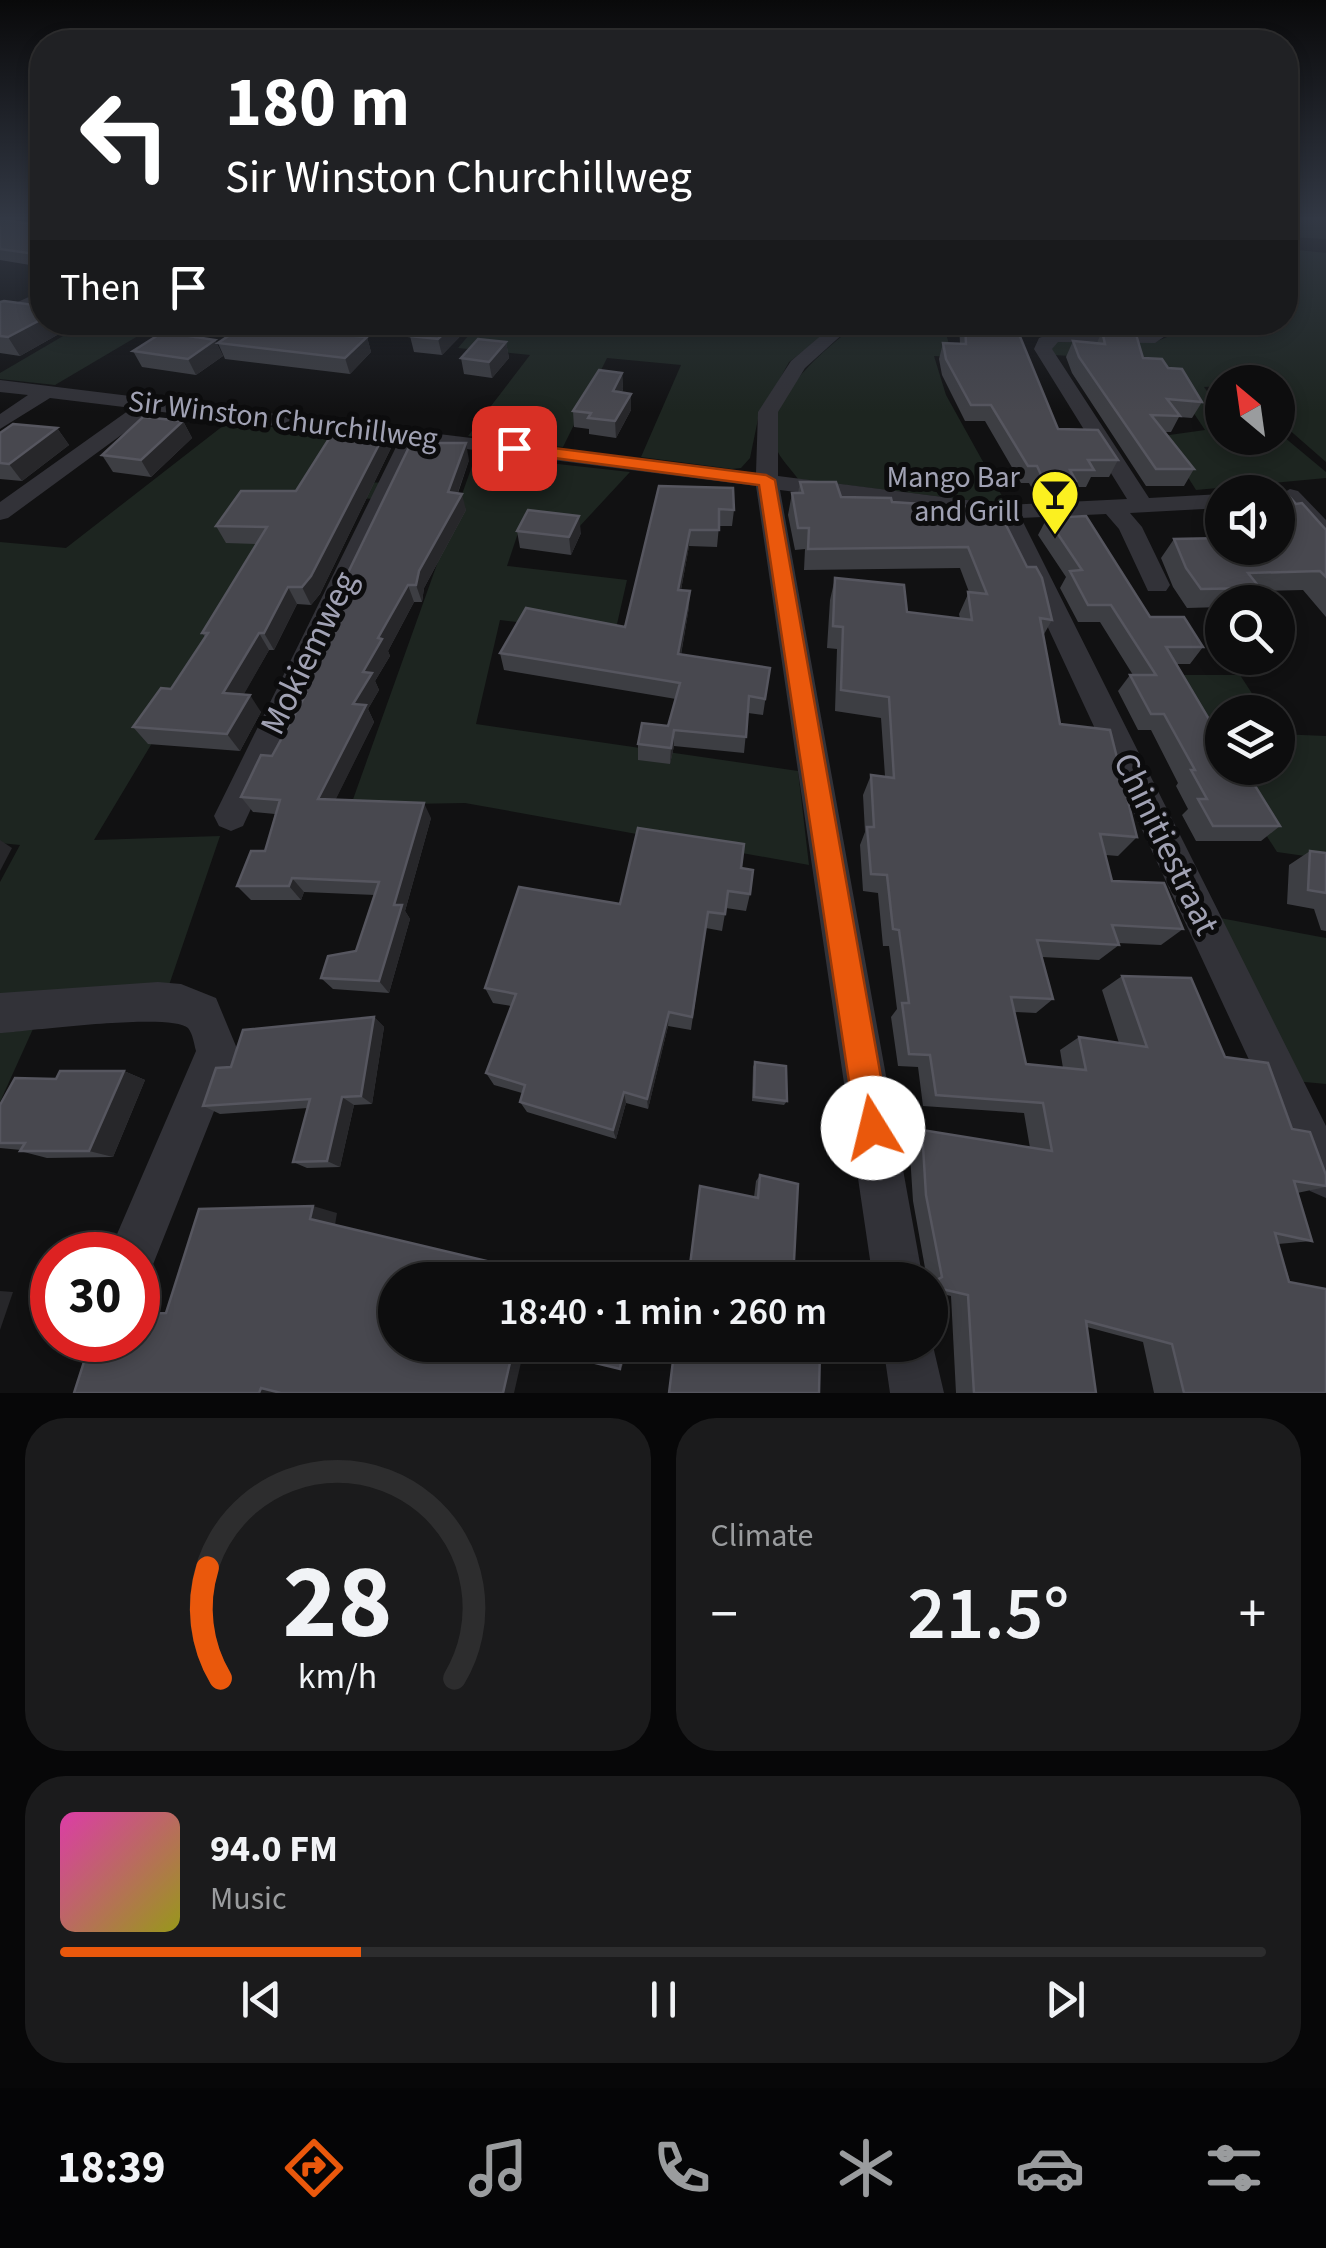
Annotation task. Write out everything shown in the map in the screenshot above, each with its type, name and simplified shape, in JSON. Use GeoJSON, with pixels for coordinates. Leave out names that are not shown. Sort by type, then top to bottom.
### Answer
{"type":"FeatureCollection","features":[{"type":"Feature","properties":{"kind":"street"},"geometry":{"type":"LineString","coordinates":[[0,317],[30,302]]}},
{"type":"Feature","properties":{"kind":"street"},"geometry":{"type":"LineString","coordinates":[[833,335],[798,365],[768,412],[766,480],[895,1262]]}},
{"type":"Feature","properties":{"kind":"street"},"geometry":{"type":"LineString","coordinates":[[1143,506],[1043,349],[1044,342],[1054,337],[1158,335]]}},
{"type":"Feature","properties":{"kind":"street","name":"Sir Winston Churchillweg"},"geometry":{"type":"LineString","coordinates":[[0,386],[1006,512],[1205,501]]}},
{"type":"Feature","properties":{"kind":"street"},"geometry":{"type":"LineString","coordinates":[[0,423],[46,392]]}},
{"type":"Feature","properties":{"kind":"street"},"geometry":{"type":"LineString","coordinates":[[0,513],[150,404]]}},
{"type":"Feature","properties":{"kind":"street","name":"Mokiemweg"},"geometry":{"type":"LineString","coordinates":[[231,816],[412,436]]}},
{"type":"Feature","properties":{"kind":"street"},"geometry":{"type":"LineString","coordinates":[[1295,495],[1326,494]]}},
{"type":"Feature","properties":{"kind":"street"},"geometry":{"type":"LineString","coordinates":[[1295,506],[1326,534]]}},
{"type":"Feature","properties":{"kind":"street"},"geometry":{"type":"LineString","coordinates":[[1114,508],[1130,527],[1158,584]]}},
{"type":"Feature","properties":{"kind":"street","name":"Chinitiestraat"},"geometry":{"type":"LineString","coordinates":[[1006,512],[1326,1175]]}},
{"type":"Feature","properties":{"kind":"street"},"geometry":{"type":"LineString","coordinates":[[0,1013],[168,1001],[198,1010],[206,1018],[217,1051],[142,1232]]}},
{"type":"Feature","properties":{"kind":"street"},"geometry":{"type":"LineString","coordinates":[[912,1362],[917,1393]]}},
{"type":"Feature","properties":{"kind":"shaded area"},"geometry":{"type":"Polygon","coordinates":[[[1298,282],[1326,282],[1326,462],[1295,435],[1295,365],[1205,365],[1205,430],[1159,361],[1053,355],[1049,344],[1057,340],[1155,342],[1166,335],[1298,335],[1298,282]]]}},
{"type":"Feature","properties":{"kind":"shaded area"},"geometry":{"type":"Polygon","coordinates":[[[65,335],[140,335],[55,385],[0,379],[0,373],[65,335]]]}},
{"type":"Feature","properties":{"kind":"shaded area"},"geometry":{"type":"Polygon","coordinates":[[[469,335],[825,335],[789,362],[758,419],[750,458],[741,468],[732,469],[641,457],[681,365],[607,358],[563,447],[468,436],[530,355],[458,348],[469,335]]]}},
{"type":"Feature","properties":{"kind":"shaded area"},"geometry":{"type":"Polygon","coordinates":[[[844,335],[946,335],[953,357],[934,356],[946,395],[1007,505],[798,479],[776,447],[774,429],[778,412],[800,377],[844,335]]]}},
{"type":"Feature","properties":{"kind":"shaded area"},"geometry":{"type":"Polygon","coordinates":[[[228,422],[344,435],[312,480],[388,483],[379,499],[300,496],[94,840],[220,836],[167,991],[0,1003],[0,882],[20,845],[0,843],[0,542],[66,548],[228,422]]]}},
{"type":"Feature","properties":{"kind":"shaded area"},"geometry":{"type":"Polygon","coordinates":[[[1205,430],[1205,455],[1295,455],[1295,446],[1326,472],[1326,478],[1295,481],[1295,475],[1205,475],[1205,489],[1196,490],[1162,436],[1205,430]]]}},
{"type":"Feature","properties":{"kind":"shaded area"},"geometry":{"type":"Polygon","coordinates":[[[476,455],[630,472],[579,527],[522,521],[507,566],[627,580],[615,633],[500,620],[476,724],[798,771],[809,865],[465,803],[351,805],[476,455]]]}},
{"type":"Feature","properties":{"kind":"shaded area"},"geometry":{"type":"Polygon","coordinates":[[[1164,675],[1240,675],[1253,695],[1205,695],[1205,740],[1164,675]]]}},
{"type":"Feature","properties":{"kind":"shaded area"},"geometry":{"type":"Polygon","coordinates":[[[1295,735],[1326,736],[1326,859],[1277,852],[1234,785],[1295,785],[1295,735]]]}},
{"type":"Feature","properties":{"kind":"shaded area"},"geometry":{"type":"Polygon","coordinates":[[[1220,918],[1326,938],[1326,1084],[1294,1081],[1220,918]]]}},
{"type":"Feature","properties":{"kind":"shaded area"},"geometry":{"type":"Polygon","coordinates":[[[37,1020],[0,1102],[0,1023],[37,1020]]]}},
{"type":"Feature","properties":{"kind":"building"},"geometry":{"type":"Polygon","coordinates":[[[0,302],[30,304],[30,325],[8,337],[0,336],[0,302]]]}},
{"type":"Feature","properties":{"kind":"building"},"geometry":{"type":"Polygon","coordinates":[[[158,335],[215,340],[188,359],[133,351],[158,335]]]}},
{"type":"Feature","properties":{"kind":"building"},"geometry":{"type":"Polygon","coordinates":[[[230,335],[367,337],[345,358],[218,343],[230,335]]]}},
{"type":"Feature","properties":{"kind":"building"},"geometry":{"type":"Polygon","coordinates":[[[411,335],[442,335],[438,339],[411,335]]]}},
{"type":"Feature","properties":{"kind":"building"},"geometry":{"type":"Polygon","coordinates":[[[966,335],[1019,335],[1058,429],[1098,430],[1118,460],[1088,460],[1094,470],[1070,470],[1076,481],[1044,481],[1037,466],[1028,466],[991,405],[971,405],[946,359],[943,343],[966,344],[966,335]]]}},
{"type":"Feature","properties":{"kind":"building"},"geometry":{"type":"Polygon","coordinates":[[[1103,335],[1136,335],[1143,358],[1162,359],[1168,368],[1182,369],[1202,402],[1167,399],[1180,416],[1151,415],[1194,469],[1156,469],[1079,357],[1073,341],[1105,344],[1103,335]]]}},
{"type":"Feature","properties":{"kind":"building"},"geometry":{"type":"Polygon","coordinates":[[[478,339],[506,342],[489,362],[461,358],[478,339]]]}},
{"type":"Feature","properties":{"kind":"building"},"geometry":{"type":"Polygon","coordinates":[[[599,370],[622,373],[613,391],[631,394],[615,421],[588,418],[591,413],[573,411],[599,370]]]}},
{"type":"Feature","properties":{"kind":"building"},"geometry":{"type":"Polygon","coordinates":[[[143,417],[183,421],[141,460],[102,455],[143,417]]]}},
{"type":"Feature","properties":{"kind":"building"},"geometry":{"type":"Polygon","coordinates":[[[13,424],[57,428],[9,464],[0,463],[0,433],[13,424]]]}},
{"type":"Feature","properties":{"kind":"building"},"geometry":{"type":"Polygon","coordinates":[[[386,431],[311,576],[302,587],[288,587],[264,633],[259,633],[223,693],[250,695],[227,734],[133,727],[161,688],[171,689],[208,633],[202,633],[267,527],[216,526],[241,491],[296,491],[332,434],[386,431]]]}},
{"type":"Feature","properties":{"kind":"building"},"geometry":{"type":"Polygon","coordinates":[[[411,443],[466,443],[448,492],[462,494],[419,571],[416,585],[408,585],[378,638],[382,639],[363,672],[372,673],[353,704],[366,705],[318,799],[424,803],[394,905],[402,905],[379,981],[321,978],[328,956],[356,951],[379,882],[292,878],[289,886],[237,886],[251,851],[265,851],[280,800],[241,797],[261,755],[272,756],[306,694],[291,692],[298,678],[361,581],[345,579],[411,443]]]}},
{"type":"Feature","properties":{"kind":"building"},"geometry":{"type":"Polygon","coordinates":[[[800,482],[836,482],[841,497],[998,509],[1027,567],[1036,567],[1052,620],[1040,618],[1060,724],[1110,730],[1137,837],[1100,834],[1112,881],[1164,883],[1183,929],[1112,925],[1119,945],[1037,940],[1053,999],[1011,997],[1026,1064],[1086,1070],[1079,1037],[1147,1047],[1122,976],[1191,978],[1225,1057],[1268,1063],[1292,1129],[1310,1132],[1326,1175],[1326,1186],[1294,1181],[1312,1241],[1275,1233],[1289,1282],[1326,1289],[1326,1393],[1184,1393],[1172,1344],[1086,1321],[1096,1393],[974,1393],[968,1295],[948,1290],[948,1262],[939,1262],[926,1195],[922,1130],[1052,1151],[1043,1103],[936,1095],[930,1055],[909,1054],[902,1003],[909,1003],[899,930],[893,929],[887,875],[871,874],[867,827],[874,827],[871,775],[894,778],[889,697],[841,690],[843,627],[833,626],[835,578],[904,585],[907,612],[972,620],[968,592],[987,594],[968,547],[808,549],[809,528],[798,528],[792,493],[803,493],[800,482]]]}},
{"type":"Feature","properties":{"kind":"building"},"geometry":{"type":"Polygon","coordinates":[[[659,486],[733,488],[734,510],[719,509],[719,530],[690,530],[678,590],[690,591],[678,654],[770,668],[765,699],[749,696],[746,737],[674,730],[671,748],[638,744],[642,723],[668,726],[680,683],[500,653],[526,608],[625,627],[659,486]]]}},
{"type":"Feature","properties":{"kind":"building"},"geometry":{"type":"Polygon","coordinates":[[[1295,503],[1302,503],[1326,530],[1326,577],[1320,571],[1248,573],[1258,585],[1205,585],[1201,589],[1186,568],[1174,539],[1205,538],[1205,565],[1295,565],[1295,503]]]}},
{"type":"Feature","properties":{"kind":"building"},"geometry":{"type":"Polygon","coordinates":[[[528,510],[579,516],[569,537],[517,531],[528,510]]]}},
{"type":"Feature","properties":{"kind":"building"},"geometry":{"type":"Polygon","coordinates":[[[1086,516],[1150,617],[1184,617],[1203,647],[1166,647],[1205,712],[1205,785],[1255,785],[1280,826],[1213,826],[1198,799],[1207,799],[1191,770],[1195,770],[1164,714],[1151,714],[1130,675],[1156,675],[1111,605],[1088,605],[1070,571],[1082,570],[1047,518],[1086,516]]]}},
{"type":"Feature","properties":{"kind":"building"},"geometry":{"type":"Polygon","coordinates":[[[638,828],[744,844],[741,868],[753,870],[750,894],[728,891],[725,914],[708,912],[692,1017],[669,1012],[647,1099],[624,1092],[613,1130],[520,1102],[525,1085],[486,1073],[516,994],[485,988],[519,887],[620,904],[638,828]]]}},
{"type":"Feature","properties":{"kind":"building"},"geometry":{"type":"Polygon","coordinates":[[[1310,851],[1326,853],[1326,893],[1308,890],[1310,851]]]}},
{"type":"Feature","properties":{"kind":"building"},"geometry":{"type":"Polygon","coordinates":[[[374,1017],[361,1096],[342,1097],[327,1161],[293,1162],[310,1099],[203,1106],[216,1068],[231,1067],[243,1030],[374,1017]]]}},
{"type":"Feature","properties":{"kind":"building"},"geometry":{"type":"Polygon","coordinates":[[[755,1062],[786,1066],[787,1101],[754,1097],[755,1062]]]}},
{"type":"Feature","properties":{"kind":"building"},"geometry":{"type":"Polygon","coordinates":[[[60,1071],[124,1071],[89,1151],[20,1151],[25,1143],[0,1143],[0,1105],[15,1078],[56,1079],[60,1071]]]}},
{"type":"Feature","properties":{"kind":"building"},"geometry":{"type":"Polygon","coordinates":[[[760,1175],[798,1184],[794,1262],[690,1262],[700,1186],[758,1198],[760,1175]]]}},
{"type":"Feature","properties":{"kind":"building"},"geometry":{"type":"Polygon","coordinates":[[[313,1206],[310,1219],[491,1262],[378,1262],[378,1362],[510,1362],[503,1393],[281,1393],[261,1388],[259,1393],[74,1393],[84,1362],[160,1362],[160,1313],[166,1313],[199,1209],[313,1206]]]}},
{"type":"Feature","properties":{"kind":"building"},"geometry":{"type":"Polygon","coordinates":[[[591,1362],[621,1362],[620,1369],[591,1362]]]}},
{"type":"Feature","properties":{"kind":"building"},"geometry":{"type":"Polygon","coordinates":[[[673,1362],[820,1362],[819,1393],[669,1393],[673,1362]]]}},
{"type":"Feature","properties":{"kind":"place","name":"Mango Bar and Grill"},"geometry":{"type":"Point","coordinates":[1055,536]}},
{"type":"Feature","properties":{"kind":"route"},"geometry":{"type":"LineString","coordinates":[[514,448],[766,480],[873,1128]]}}]}
